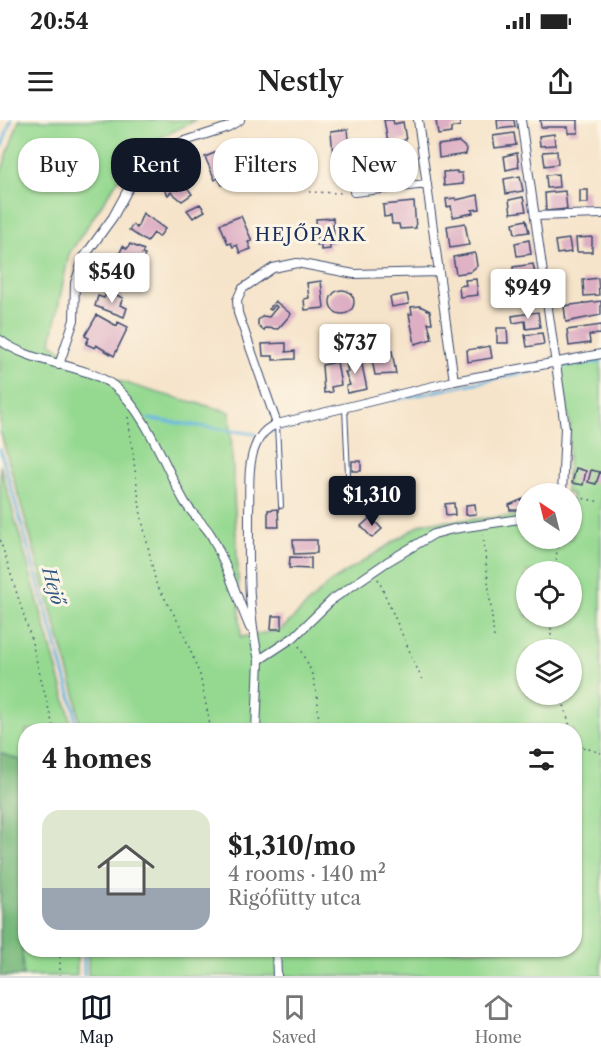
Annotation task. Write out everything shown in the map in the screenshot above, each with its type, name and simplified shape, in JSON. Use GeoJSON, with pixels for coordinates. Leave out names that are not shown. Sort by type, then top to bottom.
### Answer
{"type":"FeatureCollection","features":[{"type":"Feature","properties":{"kind":"street"},"geometry":{"type":"LineString","coordinates":[[59,364],[75,320],[75,283],[84,257],[113,217],[138,171],[156,154],[179,143],[228,127],[240,120]]}},
{"type":"Feature","properties":{"kind":"street"},"geometry":{"type":"LineString","coordinates":[[418,120],[454,381]]}},
{"type":"Feature","properties":{"kind":"street"},"geometry":{"type":"LineString","coordinates":[[521,120],[565,427],[562,483]]}},
{"type":"Feature","properties":{"kind":"street"},"geometry":{"type":"LineString","coordinates":[[418,185],[427,184]]}},
{"type":"Feature","properties":{"kind":"street"},"geometry":{"type":"LineString","coordinates":[[535,216],[601,214]]}},
{"type":"Feature","properties":{"kind":"street"},"geometry":{"type":"LineString","coordinates":[[275,428],[238,313],[237,300],[242,290],[273,268],[297,263],[354,274],[439,272]]}},
{"type":"Feature","properties":{"kind":"street"},"geometry":{"type":"LineString","coordinates":[[0,340],[34,358],[59,364],[113,386],[140,417],[186,506],[210,534],[253,637],[259,660],[256,723]]}},
{"type":"Feature","properties":{"kind":"street"},"geometry":{"type":"LineString","coordinates":[[253,637],[248,587],[251,468],[254,448],[266,430],[345,412],[454,381],[601,354]]}},
{"type":"Feature","properties":{"kind":"street"},"geometry":{"type":"LineString","coordinates":[[259,660],[294,637],[333,599],[434,534],[516,519]]}},
{"type":"Feature","properties":{"kind":"street"},"geometry":{"type":"LineString","coordinates":[[276,957],[277,976]]}},
{"type":"Feature","properties":{"kind":"lane"},"geometry":{"type":"LineString","coordinates":[[345,412],[348,475]]}},
{"type":"Feature","properties":{"kind":"lane"},"geometry":{"type":"LineString","coordinates":[[275,428],[281,506]]}},
{"type":"Feature","properties":{"kind":"path"},"geometry":{"type":"LineString","coordinates":[[129,418],[141,515],[156,583],[181,627],[200,675],[210,723]]}},
{"type":"Feature","properties":{"kind":"path"},"geometry":{"type":"LineString","coordinates":[[582,497],[601,502]]}},
{"type":"Feature","properties":{"kind":"path"},"geometry":{"type":"LineString","coordinates":[[482,524],[494,637]]}},
{"type":"Feature","properties":{"kind":"path"},"geometry":{"type":"LineString","coordinates":[[0,540],[30,635],[52,723]]}},
{"type":"Feature","properties":{"kind":"path"},"geometry":{"type":"LineString","coordinates":[[374,571],[394,611],[423,682]]}},
{"type":"Feature","properties":{"kind":"path"},"geometry":{"type":"LineString","coordinates":[[294,637],[315,679],[318,696],[318,723]]}},
{"type":"Feature","properties":{"kind":"path"},"geometry":{"type":"LineString","coordinates":[[564,705],[569,723]]}},
{"type":"Feature","properties":{"kind":"path"},"geometry":{"type":"LineString","coordinates":[[582,747],[601,753]]}},
{"type":"Feature","properties":{"kind":"path"},"geometry":{"type":"LineString","coordinates":[[60,957],[60,976]]}},
{"type":"Feature","properties":{"kind":"green space"},"geometry":{"type":"Polygon","coordinates":[[[19,120],[196,120],[160,138],[111,138],[111,190],[69,254],[51,342],[70,356],[113,378],[230,412],[241,637],[281,630],[329,583],[423,523],[516,516],[516,549],[582,549],[582,483],[567,483],[570,425],[559,364],[601,358],[601,976],[88,976],[88,957],[582,957],[582,723],[79,723],[76,697],[0,431],[0,175],[19,120]]]}},
{"type":"Feature","properties":{"kind":"green space"},"geometry":{"type":"Polygon","coordinates":[[[0,465],[71,723],[18,723],[18,957],[77,957],[77,976],[0,976],[0,465]]]}},
{"type":"Feature","properties":{"kind":"green space"},"geometry":{"type":"Polygon","coordinates":[[[0,753],[18,759],[18,957],[22,957],[23,976],[0,976],[0,753]]]}},
{"type":"Feature","properties":{"kind":"building"},"geometry":{"type":"Polygon","coordinates":[[[384,120],[393,120],[394,124],[403,122],[406,138],[387,138],[384,120]]]}},
{"type":"Feature","properties":{"kind":"building"},"geometry":{"type":"Polygon","coordinates":[[[436,120],[459,120],[460,126],[451,128],[451,133],[438,135],[436,120]]]}},
{"type":"Feature","properties":{"kind":"building"},"geometry":{"type":"Polygon","coordinates":[[[497,120],[514,120],[515,127],[498,129],[497,120]]]}},
{"type":"Feature","properties":{"kind":"building"},"geometry":{"type":"Polygon","coordinates":[[[540,120],[578,120],[578,133],[568,133],[568,127],[541,127],[540,120]]]}},
{"type":"Feature","properties":{"kind":"building"},"geometry":{"type":"Polygon","coordinates":[[[348,129],[349,138],[332,138],[331,131],[348,129]]]}},
{"type":"Feature","properties":{"kind":"building"},"geometry":{"type":"Polygon","coordinates":[[[514,133],[516,145],[495,148],[493,136],[514,133]]]}},
{"type":"Feature","properties":{"kind":"building"},"geometry":{"type":"Polygon","coordinates":[[[554,134],[555,145],[540,146],[539,136],[554,134]]]}},
{"type":"Feature","properties":{"kind":"building"},"geometry":{"type":"Polygon","coordinates":[[[459,142],[467,149],[466,154],[439,158],[438,145],[459,142]]]}},
{"type":"Feature","properties":{"kind":"building"},"geometry":{"type":"Polygon","coordinates":[[[557,151],[558,164],[545,166],[543,152],[557,151]]]}},
{"type":"Feature","properties":{"kind":"building"},"geometry":{"type":"Polygon","coordinates":[[[517,153],[519,167],[506,170],[504,156],[517,153]]]}},
{"type":"Feature","properties":{"kind":"building"},"geometry":{"type":"Polygon","coordinates":[[[213,154],[213,175],[205,157],[213,154]]]}},
{"type":"Feature","properties":{"kind":"building"},"geometry":{"type":"Polygon","coordinates":[[[457,171],[457,173],[462,173],[463,184],[444,186],[443,172],[457,171]]]}},
{"type":"Feature","properties":{"kind":"building"},"geometry":{"type":"Polygon","coordinates":[[[558,174],[559,187],[547,188],[546,175],[558,174]]]}},
{"type":"Feature","properties":{"kind":"building"},"geometry":{"type":"Polygon","coordinates":[[[520,176],[523,191],[506,194],[504,179],[520,176]]]}},
{"type":"Feature","properties":{"kind":"building"},"geometry":{"type":"Polygon","coordinates":[[[580,190],[588,190],[588,203],[580,203],[580,190]]]}},
{"type":"Feature","properties":{"kind":"building"},"geometry":{"type":"Polygon","coordinates":[[[565,191],[567,209],[546,211],[545,193],[565,191]]]}},
{"type":"Feature","properties":{"kind":"building"},"geometry":{"type":"Polygon","coordinates":[[[171,192],[191,192],[192,194],[182,201],[171,192]]]}},
{"type":"Feature","properties":{"kind":"building"},"geometry":{"type":"Polygon","coordinates":[[[478,195],[480,209],[472,210],[473,213],[453,217],[451,206],[447,207],[446,199],[456,198],[456,200],[478,195]]]}},
{"type":"Feature","properties":{"kind":"building"},"geometry":{"type":"Polygon","coordinates":[[[523,197],[526,211],[511,213],[509,200],[523,197]]]}},
{"type":"Feature","properties":{"kind":"building"},"geometry":{"type":"Polygon","coordinates":[[[414,202],[416,228],[400,229],[399,224],[392,224],[391,216],[384,217],[383,205],[414,202]]]}},
{"type":"Feature","properties":{"kind":"building"},"geometry":{"type":"Polygon","coordinates":[[[200,204],[205,211],[193,218],[187,210],[200,204]]]}},
{"type":"Feature","properties":{"kind":"building"},"geometry":{"type":"Polygon","coordinates":[[[143,213],[165,229],[159,237],[154,233],[147,242],[129,230],[133,225],[137,228],[143,213]]]}},
{"type":"Feature","properties":{"kind":"building"},"geometry":{"type":"Polygon","coordinates":[[[241,216],[252,241],[248,242],[251,249],[240,253],[237,245],[233,247],[231,243],[228,244],[220,224],[241,216]]]}},
{"type":"Feature","properties":{"kind":"building"},"geometry":{"type":"Polygon","coordinates":[[[333,218],[334,244],[330,244],[330,249],[321,250],[321,245],[317,245],[316,219],[333,218]]]}},
{"type":"Feature","properties":{"kind":"building"},"geometry":{"type":"Polygon","coordinates":[[[526,220],[529,232],[515,234],[513,223],[526,220]]]}},
{"type":"Feature","properties":{"kind":"building"},"geometry":{"type":"Polygon","coordinates":[[[465,223],[469,245],[450,248],[447,226],[465,223]]]}},
{"type":"Feature","properties":{"kind":"building"},"geometry":{"type":"Polygon","coordinates":[[[592,237],[592,252],[577,252],[576,238],[592,237]]]}},
{"type":"Feature","properties":{"kind":"building"},"geometry":{"type":"Polygon","coordinates":[[[569,239],[571,252],[557,254],[555,241],[569,239]]]}},
{"type":"Feature","properties":{"kind":"building"},"geometry":{"type":"Polygon","coordinates":[[[529,240],[531,254],[517,256],[515,243],[529,240]]]}},
{"type":"Feature","properties":{"kind":"building"},"geometry":{"type":"Polygon","coordinates":[[[130,244],[144,250],[142,254],[145,255],[140,267],[118,257],[123,246],[127,249],[130,244]]]}},
{"type":"Feature","properties":{"kind":"building"},"geometry":{"type":"Polygon","coordinates":[[[475,253],[477,266],[470,272],[456,274],[453,257],[475,253]]]}},
{"type":"Feature","properties":{"kind":"building"},"geometry":{"type":"Polygon","coordinates":[[[533,264],[536,278],[521,280],[520,275],[513,273],[513,267],[533,264]]]}},
{"type":"Feature","properties":{"kind":"building"},"geometry":{"type":"Polygon","coordinates":[[[598,278],[599,295],[584,296],[583,280],[598,278]]]}},
{"type":"Feature","properties":{"kind":"building"},"geometry":{"type":"Polygon","coordinates":[[[476,279],[478,295],[460,297],[459,286],[466,285],[465,280],[476,279]]]}},
{"type":"Feature","properties":{"kind":"building"},"geometry":{"type":"Polygon","coordinates":[[[321,281],[324,308],[305,310],[304,299],[309,298],[307,283],[321,281]]]}},
{"type":"Feature","properties":{"kind":"building"},"geometry":{"type":"Polygon","coordinates":[[[537,287],[538,300],[520,302],[518,290],[537,287]]]}},
{"type":"Feature","properties":{"kind":"building"},"geometry":{"type":"Polygon","coordinates":[[[342,290],[347,291],[353,297],[353,307],[347,313],[342,314],[337,313],[331,307],[330,302],[331,297],[337,291],[342,290]]]}},
{"type":"Feature","properties":{"kind":"building"},"geometry":{"type":"Polygon","coordinates":[[[107,291],[123,298],[120,305],[127,308],[124,317],[95,306],[98,296],[104,298],[107,291]]]}},
{"type":"Feature","properties":{"kind":"building"},"geometry":{"type":"Polygon","coordinates":[[[407,294],[409,304],[392,307],[390,297],[407,294]]]}},
{"type":"Feature","properties":{"kind":"building"},"geometry":{"type":"Polygon","coordinates":[[[275,301],[291,314],[278,329],[265,328],[264,331],[258,326],[258,320],[263,316],[269,317],[277,307],[275,305],[271,310],[269,309],[275,301]]]}},
{"type":"Feature","properties":{"kind":"building"},"geometry":{"type":"Polygon","coordinates":[[[601,301],[601,315],[566,322],[564,306],[601,301]]]}},
{"type":"Feature","properties":{"kind":"building"},"geometry":{"type":"Polygon","coordinates":[[[420,306],[430,311],[432,323],[428,323],[432,339],[415,344],[409,314],[412,314],[411,307],[420,306]]]}},
{"type":"Feature","properties":{"kind":"building"},"geometry":{"type":"Polygon","coordinates":[[[538,312],[540,327],[526,329],[525,321],[513,323],[512,316],[538,312]]]}},
{"type":"Feature","properties":{"kind":"building"},"geometry":{"type":"Polygon","coordinates":[[[97,315],[117,326],[118,322],[128,327],[114,356],[96,345],[95,348],[86,344],[89,338],[85,336],[97,315]]]}},
{"type":"Feature","properties":{"kind":"building"},"geometry":{"type":"Polygon","coordinates":[[[601,325],[601,334],[589,335],[590,343],[569,346],[567,330],[601,325]]]}},
{"type":"Feature","properties":{"kind":"building"},"geometry":{"type":"Polygon","coordinates":[[[497,328],[507,328],[508,343],[497,343],[497,328]]]}},
{"type":"Feature","properties":{"kind":"building"},"geometry":{"type":"Polygon","coordinates":[[[542,333],[544,344],[527,347],[525,335],[542,333]]]}},
{"type":"Feature","properties":{"kind":"building"},"geometry":{"type":"Polygon","coordinates":[[[286,343],[286,352],[295,351],[295,359],[273,360],[273,356],[263,356],[262,344],[286,343]]]}},
{"type":"Feature","properties":{"kind":"building"},"geometry":{"type":"Polygon","coordinates":[[[490,346],[492,358],[468,362],[467,350],[490,346]]]}},
{"type":"Feature","properties":{"kind":"building"},"geometry":{"type":"Polygon","coordinates":[[[392,351],[396,374],[375,375],[371,355],[392,351]]]}},
{"type":"Feature","properties":{"kind":"building"},"geometry":{"type":"Polygon","coordinates":[[[360,355],[367,389],[347,393],[346,386],[350,385],[345,372],[348,372],[345,358],[360,355]]]}},
{"type":"Feature","properties":{"kind":"building"},"geometry":{"type":"Polygon","coordinates":[[[337,362],[341,385],[331,387],[332,392],[324,393],[322,365],[337,362]]]}},
{"type":"Feature","properties":{"kind":"building"},"geometry":{"type":"Polygon","coordinates":[[[352,461],[361,461],[361,471],[352,471],[352,461]]]}},
{"type":"Feature","properties":{"kind":"building"},"geometry":{"type":"Polygon","coordinates":[[[576,468],[586,471],[583,485],[572,483],[576,468]]]}},
{"type":"Feature","properties":{"kind":"building"},"geometry":{"type":"Polygon","coordinates":[[[591,470],[600,472],[596,484],[588,482],[591,470]]]}},
{"type":"Feature","properties":{"kind":"building"},"geometry":{"type":"Polygon","coordinates":[[[516,502],[516,510],[510,510],[509,505],[516,502]]]}},
{"type":"Feature","properties":{"kind":"building"},"geometry":{"type":"Polygon","coordinates":[[[454,503],[455,515],[446,516],[445,504],[454,503]]]}},
{"type":"Feature","properties":{"kind":"building"},"geometry":{"type":"Polygon","coordinates":[[[475,504],[476,514],[466,515],[466,505],[475,504]]]}},
{"type":"Feature","properties":{"kind":"building"},"geometry":{"type":"Polygon","coordinates":[[[278,509],[279,527],[268,527],[268,510],[278,509]]]}},
{"type":"Feature","properties":{"kind":"building"},"geometry":{"type":"Polygon","coordinates":[[[371,517],[382,529],[372,538],[361,526],[371,517]]]}},
{"type":"Feature","properties":{"kind":"building"},"geometry":{"type":"Polygon","coordinates":[[[293,540],[317,540],[317,553],[294,554],[293,540]]]}},
{"type":"Feature","properties":{"kind":"building"},"geometry":{"type":"Polygon","coordinates":[[[290,557],[311,558],[311,569],[289,568],[290,557]]]}},
{"type":"Feature","properties":{"kind":"building"},"geometry":{"type":"Polygon","coordinates":[[[272,616],[282,616],[282,629],[271,629],[272,616]]]}},
{"type":"Feature","properties":{"kind":"waterway","name":"Hejő"},"geometry":{"type":"LineString","coordinates":[[0,152],[11,120]]}},
{"type":"Feature","properties":{"kind":"waterway"},"geometry":{"type":"LineString","coordinates":[[561,366],[601,362]]}},
{"type":"Feature","properties":{"kind":"waterway"},"geometry":{"type":"LineString","coordinates":[[394,400],[538,370]]}},
{"type":"Feature","properties":{"kind":"waterway"},"geometry":{"type":"LineString","coordinates":[[271,432],[347,411]]}},
{"type":"Feature","properties":{"kind":"waterway"},"geometry":{"type":"LineString","coordinates":[[149,419],[255,434]]}},
{"type":"Feature","properties":{"kind":"waterway","name":"Hejő"},"geometry":{"type":"LineString","coordinates":[[0,449],[74,708],[75,723]]}},
{"type":"Feature","properties":{"kind":"waterway","name":"Hejő"},"geometry":{"type":"LineString","coordinates":[[84,957],[84,976]]}},
{"type":"Feature","properties":{"kind":"district","name":"HEJŐPARK"},"geometry":{"type":"Point","coordinates":[311,235]}}]}
